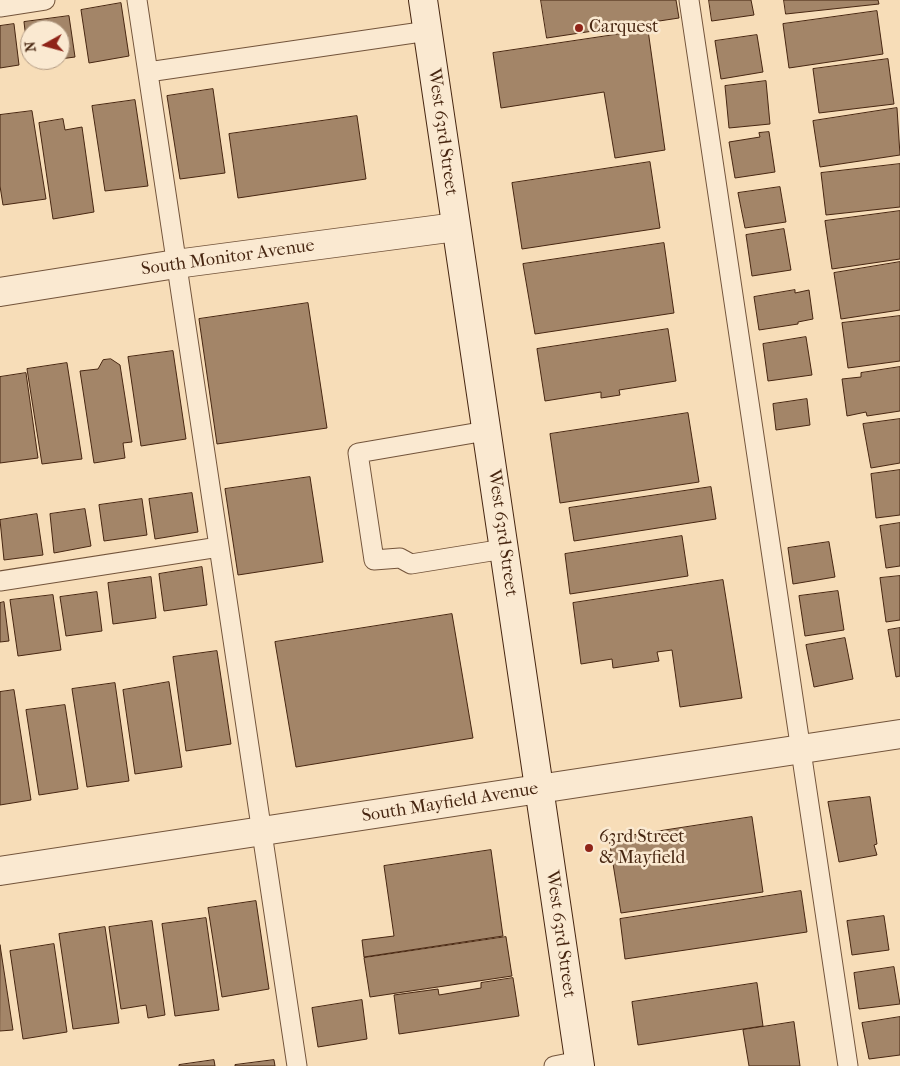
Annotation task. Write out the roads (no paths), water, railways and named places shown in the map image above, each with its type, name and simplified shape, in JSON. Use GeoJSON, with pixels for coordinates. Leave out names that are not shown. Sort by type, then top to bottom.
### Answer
{"type":"FeatureCollection","features":[{"type":"Feature","properties":{"kind":"street","name":"West 63rd Street"},"geometry":{"type":"LineString","coordinates":[[423,0],[539,789],[571,1064]]}},
{"type":"Feature","properties":{"kind":"street","name":"South Monitor Avenue"},"geometry":{"type":"LineString","coordinates":[[0,292],[176,264],[456,227]]}},
{"type":"Feature","properties":{"kind":"street","name":"South Mayfield Avenue"},"geometry":{"type":"LineString","coordinates":[[0,871],[900,734]]}},
{"type":"Feature","properties":{"kind":"lane"},"geometry":{"type":"LineString","coordinates":[[0,7],[45,0]]}},
{"type":"Feature","properties":{"kind":"lane"},"geometry":{"type":"LineString","coordinates":[[137,0],[297,1066]]}},
{"type":"Feature","properties":{"kind":"lane"},"geometry":{"type":"LineString","coordinates":[[689,0],[799,750],[848,1066]]}},
{"type":"Feature","properties":{"kind":"lane"},"geometry":{"type":"LineString","coordinates":[[148,72],[428,31]]}},
{"type":"Feature","properties":{"kind":"lane"},"geometry":{"type":"LineString","coordinates":[[486,431],[358,453],[374,560],[400,558],[411,564],[504,549]]}},
{"type":"Feature","properties":{"kind":"lane"},"geometry":{"type":"LineString","coordinates":[[0,581],[219,547]]}},
{"type":"Feature","properties":{"kind":"place","name":"Carquest"},"geometry":{"type":"Point","coordinates":[579,28]}},
{"type":"Feature","properties":{"kind":"place","name":"63rd Street & Mayfield"},"geometry":{"type":"Point","coordinates":[589,848]}}]}
